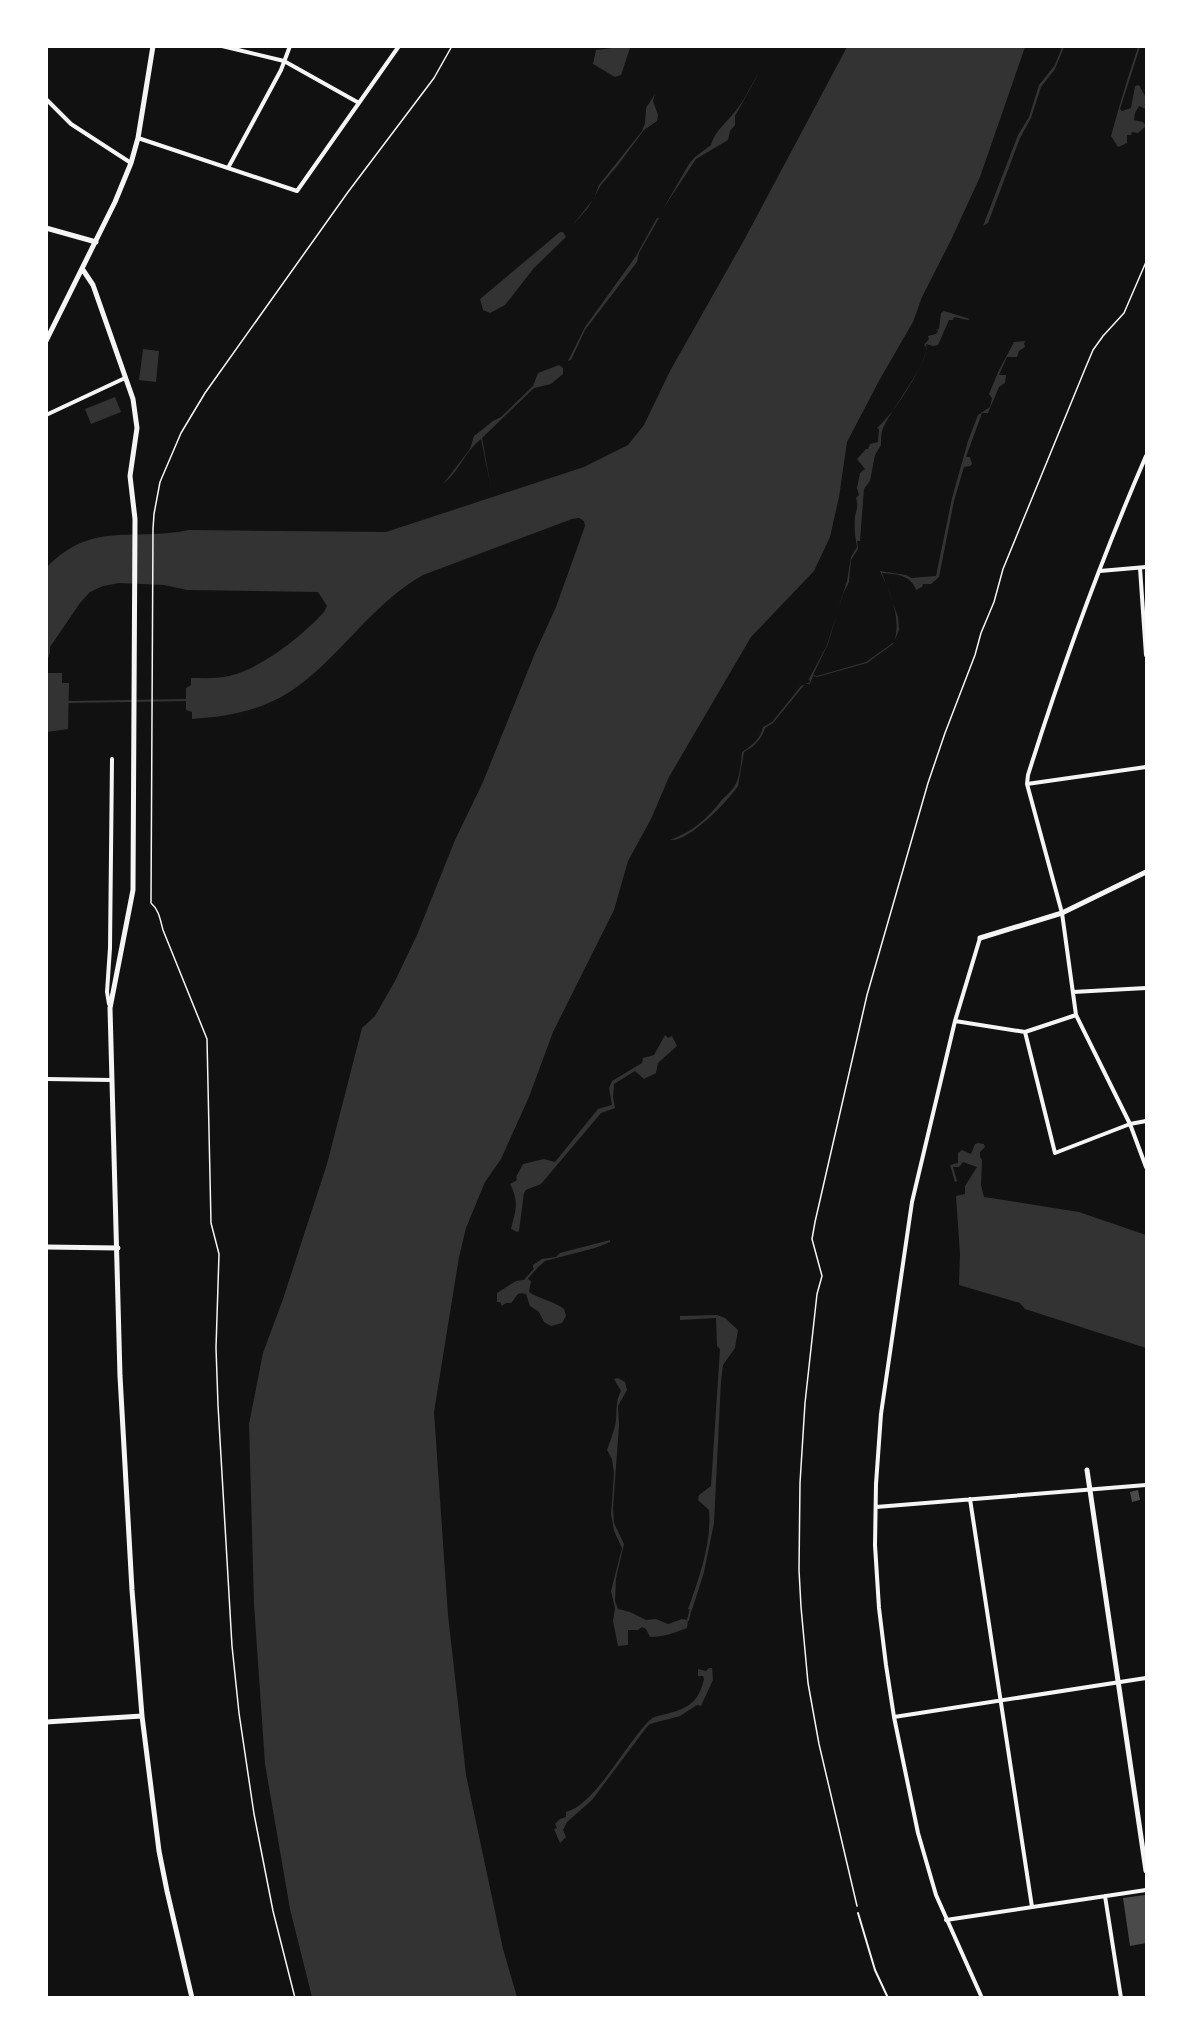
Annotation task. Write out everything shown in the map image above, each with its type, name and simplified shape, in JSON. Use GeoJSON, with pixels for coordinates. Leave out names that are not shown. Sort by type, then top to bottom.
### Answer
{"type":"FeatureCollection","features":[{"type":"Feature","properties":{"kind":"street"},"geometry":{"type":"LineString","coordinates":[[46,341],[120,193],[131,163],[138,138],[153,46]]}},
{"type":"Feature","properties":{"kind":"street"},"geometry":{"type":"LineString","coordinates":[[222,46],[284,61],[359,103]]}},
{"type":"Feature","properties":{"kind":"street"},"geometry":{"type":"LineString","coordinates":[[228,168],[290,46]]}},
{"type":"Feature","properties":{"kind":"street"},"geometry":{"type":"LineString","coordinates":[[138,138],[297,191],[399,46]]}},
{"type":"Feature","properties":{"kind":"street"},"geometry":{"type":"LineString","coordinates":[[46,99],[70,123],[131,163]]}},
{"type":"Feature","properties":{"kind":"street"},"geometry":{"type":"LineString","coordinates":[[46,228],[96,242]]}},
{"type":"Feature","properties":{"kind":"street"},"geometry":{"type":"LineString","coordinates":[[83,270],[93,285],[126,378],[133,399],[137,428],[130,476],[135,519],[133,890],[110,1008],[120,1359],[132,1590],[142,1716],[159,1851],[192,1998]]}},
{"type":"Feature","properties":{"kind":"street"},"geometry":{"type":"LineString","coordinates":[[46,415],[126,378]]}},
{"type":"Feature","properties":{"kind":"street"},"geometry":{"type":"LineString","coordinates":[[1146,456],[1100,571],[1052,702],[1027,784],[1062,913],[1076,1015],[1130,1124],[1146,1167]]}},
{"type":"Feature","properties":{"kind":"street"},"geometry":{"type":"LineString","coordinates":[[1100,571],[1146,567]]}},
{"type":"Feature","properties":{"kind":"street"},"geometry":{"type":"LineString","coordinates":[[1140,568],[1146,655]]}},
{"type":"Feature","properties":{"kind":"street"},"geometry":{"type":"LineString","coordinates":[[110,1008],[106,992],[110,948],[112,759]]}},
{"type":"Feature","properties":{"kind":"street"},"geometry":{"type":"LineString","coordinates":[[1027,784],[1146,766]]}},
{"type":"Feature","properties":{"kind":"street"},"geometry":{"type":"LineString","coordinates":[[982,1998],[946,1920],[929,1874],[918,1833],[894,1717],[879,1608],[875,1545],[881,1414],[912,1202],[955,1021],[980,938],[1062,913],[1146,872]]}},
{"type":"Feature","properties":{"kind":"street"},"geometry":{"type":"LineString","coordinates":[[1072,992],[1146,988]]}},
{"type":"Feature","properties":{"kind":"street"},"geometry":{"type":"LineString","coordinates":[[955,1021],[1025,1032],[1076,1015]]}},
{"type":"Feature","properties":{"kind":"street"},"geometry":{"type":"LineString","coordinates":[[1025,1032],[1055,1153],[1130,1124],[1146,1121]]}},
{"type":"Feature","properties":{"kind":"street"},"geometry":{"type":"LineString","coordinates":[[46,1079],[111,1080]]}},
{"type":"Feature","properties":{"kind":"street"},"geometry":{"type":"LineString","coordinates":[[46,1247],[118,1248]]}},
{"type":"Feature","properties":{"kind":"street"},"geometry":{"type":"LineString","coordinates":[[1088,1470],[1146,1871]]}},
{"type":"Feature","properties":{"kind":"street"},"geometry":{"type":"LineString","coordinates":[[876,1507],[1146,1485]]}},
{"type":"Feature","properties":{"kind":"street"},"geometry":{"type":"LineString","coordinates":[[970,1499],[1032,1907]]}},
{"type":"Feature","properties":{"kind":"street"},"geometry":{"type":"LineString","coordinates":[[894,1717],[1146,1678]]}},
{"type":"Feature","properties":{"kind":"street"},"geometry":{"type":"LineString","coordinates":[[46,1722],[142,1716]]}},
{"type":"Feature","properties":{"kind":"street"},"geometry":{"type":"LineString","coordinates":[[946,1920],[1146,1890]]}},
{"type":"Feature","properties":{"kind":"street"},"geometry":{"type":"LineString","coordinates":[[1105,1896],[1121,1998]]}},
{"type":"Feature","properties":{"kind":"lane"},"geometry":{"type":"LineString","coordinates":[[858,1913],[875,1970],[888,1998]]}},
{"type":"Feature","properties":{"kind":"path"},"geometry":{"type":"LineString","coordinates":[[295,1998],[273,1911],[254,1814],[232,1646],[217,1383],[219,1254],[212,1223],[207,1039],[163,930],[159,914],[151,903],[150,772],[154,514],[160,482],[171,453],[199,402],[327,221],[434,78],[452,46]]}},
{"type":"Feature","properties":{"kind":"path"},"geometry":{"type":"LineString","coordinates":[[858,1913],[819,1744],[808,1683],[800,1588],[799,1515],[805,1403],[817,1294],[822,1276],[812,1239],[864,1006],[945,733],[975,656],[1022,519],[1093,350],[1124,314],[1146,262]]}},
{"type":"Feature","properties":{"kind":"shaded area"},"geometry":{"type":"Polygon","coordinates":[[[847,47],[1025,47],[980,177],[922,297],[913,322],[847,442],[839,497],[830,537],[814,571],[751,637],[669,777],[651,819],[628,861],[614,910],[553,1032],[529,1097],[501,1159],[485,1182],[466,1228],[459,1257],[434,1412],[448,1615],[466,1775],[503,1949],[517,1997],[312,1997],[290,1909],[265,1764],[254,1604],[249,1424],[263,1353],[327,1164],[362,1028],[375,1016],[417,935],[455,840],[483,782],[556,607],[585,526],[584,521],[579,518],[572,519],[423,575],[392,597],[318,670],[288,693],[242,712],[192,719],[192,712],[186,710],[186,688],[191,685],[191,678],[229,676],[267,659],[304,631],[324,612],[327,606],[318,592],[187,590],[164,585],[119,583],[103,586],[90,592],[80,603],[50,647],[47,661],[47,567],[64,552],[81,543],[114,535],[189,530],[386,532],[584,467],[628,445],[644,425],[670,371],[743,242],[847,47]]]}},
{"type":"Feature","properties":{"kind":"shaded area"},"geometry":{"type":"Polygon","coordinates":[[[1064,47],[1055,69],[1041,87],[1031,118],[1020,138],[988,223],[983,226],[1018,135],[1029,117],[1039,85],[1055,65],[1064,47]]]}},
{"type":"Feature","properties":{"kind":"shaded area"},"geometry":{"type":"Polygon","coordinates":[[[1138,47],[1140,47],[1120,109],[1122,111],[1131,108],[1135,86],[1139,85],[1146,98],[1146,109],[1139,106],[1134,120],[1143,122],[1146,126],[1138,133],[1132,132],[1131,135],[1127,135],[1127,143],[1118,147],[1111,136],[1138,47]]]}},
{"type":"Feature","properties":{"kind":"shaded area"},"geometry":{"type":"Polygon","coordinates":[[[630,48],[621,75],[615,77],[593,64],[596,50],[630,48]]]}},
{"type":"Feature","properties":{"kind":"shaded area"},"geometry":{"type":"Polygon","coordinates":[[[759,73],[735,116],[735,125],[730,131],[728,140],[696,159],[663,209],[689,164],[711,145],[717,132],[733,114],[759,73]]]}},
{"type":"Feature","properties":{"kind":"shaded area"},"geometry":{"type":"Polygon","coordinates":[[[655,94],[653,101],[658,115],[657,121],[644,130],[595,196],[599,185],[642,131],[646,108],[655,94]]]}},
{"type":"Feature","properties":{"kind":"shaded area"},"geometry":{"type":"Polygon","coordinates":[[[659,218],[639,253],[637,262],[585,330],[571,360],[568,361],[585,327],[636,256],[659,218]]]}},
{"type":"Feature","properties":{"kind":"shaded area"},"geometry":{"type":"Polygon","coordinates":[[[560,232],[563,232],[566,237],[534,268],[505,305],[490,313],[483,310],[480,299],[560,232]]]}},
{"type":"Feature","properties":{"kind":"shaded area"},"geometry":{"type":"Polygon","coordinates":[[[944,311],[970,319],[954,317],[953,320],[949,320],[938,345],[926,344],[926,347],[924,345],[929,339],[928,336],[936,334],[938,331],[936,330],[939,329],[941,313],[944,311]]]}},
{"type":"Feature","properties":{"kind":"shaded area"},"geometry":{"type":"Polygon","coordinates":[[[1026,341],[1025,347],[1019,351],[1017,357],[1007,357],[999,375],[1006,375],[1005,383],[999,387],[988,413],[982,413],[966,457],[970,457],[972,464],[964,467],[954,501],[939,577],[931,584],[923,584],[916,590],[907,578],[882,573],[887,587],[880,571],[906,575],[911,578],[936,576],[952,498],[968,441],[978,415],[990,407],[992,398],[989,394],[1014,342],[1026,341]]]}},
{"type":"Feature","properties":{"kind":"shaded area"},"geometry":{"type":"Polygon","coordinates":[[[143,349],[159,351],[156,382],[139,380],[143,349]]]}},
{"type":"Feature","properties":{"kind":"shaded area"},"geometry":{"type":"Polygon","coordinates":[[[559,365],[563,368],[563,374],[551,384],[534,388],[482,438],[491,488],[481,439],[443,484],[470,449],[474,436],[501,417],[533,386],[538,373],[559,365]]]}},
{"type":"Feature","properties":{"kind":"shaded area"},"geometry":{"type":"Polygon","coordinates":[[[115,397],[121,412],[91,424],[85,409],[115,397]]]}},
{"type":"Feature","properties":{"kind":"shaded area"},"geometry":{"type":"Polygon","coordinates":[[[894,409],[882,431],[881,445],[875,455],[870,481],[864,489],[860,541],[857,541],[858,549],[851,560],[849,582],[843,594],[851,557],[857,547],[855,517],[856,498],[859,495],[857,488],[860,473],[865,469],[857,459],[870,444],[878,442],[879,429],[877,428],[894,409]]]}},
{"type":"Feature","properties":{"kind":"shaded area"},"geometry":{"type":"Polygon","coordinates":[[[893,602],[898,617],[899,630],[894,641],[897,624],[893,602]]]}},
{"type":"Feature","properties":{"kind":"shaded area"},"geometry":{"type":"Polygon","coordinates":[[[838,611],[828,644],[813,675],[817,676],[866,662],[894,642],[867,663],[817,677],[813,676],[810,684],[806,684],[810,682],[809,679],[827,645],[838,611]]]}},
{"type":"Feature","properties":{"kind":"shaded area"},"geometry":{"type":"Polygon","coordinates":[[[47,673],[62,673],[62,683],[69,683],[68,729],[47,732],[47,673]]]}},
{"type":"Feature","properties":{"kind":"shaded area"},"geometry":{"type":"Polygon","coordinates":[[[805,684],[773,723],[765,728],[757,742],[744,752],[738,786],[697,828],[678,839],[670,840],[698,824],[731,791],[739,775],[742,752],[756,741],[763,727],[772,722],[805,684]]]}},
{"type":"Feature","properties":{"kind":"shaded area"},"geometry":{"type":"Polygon","coordinates":[[[665,1035],[668,1038],[672,1036],[677,1046],[658,1063],[656,1073],[644,1079],[635,1071],[614,1084],[615,1108],[601,1113],[541,1184],[526,1190],[519,1231],[511,1229],[516,1202],[510,1184],[517,1180],[516,1177],[523,1164],[544,1159],[555,1162],[598,1109],[612,1105],[609,1088],[612,1081],[642,1063],[643,1058],[654,1055],[665,1035]]]}},
{"type":"Feature","properties":{"kind":"shaded area"},"geometry":{"type":"Polygon","coordinates":[[[975,1144],[984,1144],[985,1147],[980,1152],[981,1185],[984,1197],[1079,1212],[1146,1235],[1146,1348],[1025,1309],[1020,1303],[959,1285],[960,1254],[956,1196],[965,1194],[965,1186],[977,1167],[963,1162],[959,1167],[953,1167],[957,1181],[955,1182],[950,1165],[958,1163],[958,1153],[962,1150],[971,1154],[975,1144]]]}},
{"type":"Feature","properties":{"kind":"shaded area"},"geometry":{"type":"Polygon","coordinates":[[[610,1240],[595,1248],[545,1261],[536,1269],[533,1268],[533,1265],[542,1259],[556,1257],[560,1253],[610,1240]]]}},
{"type":"Feature","properties":{"kind":"shaded area"},"geometry":{"type":"Polygon","coordinates":[[[528,1279],[531,1281],[529,1292],[564,1309],[566,1316],[562,1323],[551,1326],[544,1322],[539,1312],[530,1306],[526,1294],[523,1293],[518,1294],[511,1303],[502,1306],[500,1302],[497,1302],[497,1293],[516,1281],[528,1279]]]}},
{"type":"Feature","properties":{"kind":"shaded area"},"geometry":{"type":"Polygon","coordinates":[[[717,1315],[725,1318],[738,1330],[735,1348],[723,1365],[714,1523],[704,1572],[692,1610],[688,1609],[709,1535],[709,1510],[698,1500],[699,1495],[711,1486],[720,1349],[717,1346],[716,1318],[680,1320],[680,1316],[717,1315]]]}},
{"type":"Feature","properties":{"kind":"shaded area"},"geometry":{"type":"Polygon","coordinates":[[[618,1378],[625,1382],[627,1390],[618,1406],[619,1425],[613,1508],[614,1523],[624,1544],[616,1578],[615,1601],[618,1609],[646,1620],[656,1619],[668,1624],[682,1619],[688,1620],[687,1628],[659,1636],[650,1637],[646,1629],[642,1627],[638,1630],[628,1630],[628,1645],[618,1646],[613,1621],[615,1608],[611,1591],[622,1548],[614,1531],[611,1514],[614,1473],[612,1459],[607,1450],[615,1426],[618,1400],[621,1391],[614,1379],[618,1378]]]}},
{"type":"Feature","properties":{"kind":"shaded area"},"geometry":{"type":"Polygon","coordinates":[[[712,1668],[713,1680],[701,1706],[697,1705],[680,1716],[650,1724],[592,1800],[567,1822],[563,1830],[566,1837],[560,1843],[554,1829],[557,1828],[555,1824],[566,1817],[566,1812],[588,1798],[599,1786],[650,1720],[684,1708],[694,1700],[704,1679],[703,1676],[698,1676],[698,1669],[706,1671],[712,1668]]]}},
{"type":"Feature","properties":{"kind":"building"},"geometry":{"type":"Polygon","coordinates":[[[1138,1490],[1140,1500],[1132,1502],[1130,1492],[1138,1490]]]}},
{"type":"Feature","properties":{"kind":"building"},"geometry":{"type":"Polygon","coordinates":[[[1145,1895],[1146,1943],[1130,1946],[1123,1898],[1145,1895]]]}},
{"type":"Feature","properties":{"kind":"waterway"},"geometry":{"type":"LineString","coordinates":[[67,702],[188,700]]}},
{"type":"Feature","properties":{"kind":"waterway"},"geometry":{"type":"LineString","coordinates":[[526,1279],[536,1268]]}},
{"type":"Feature","properties":{"kind":"waterway"},"geometry":{"type":"LineString","coordinates":[[688,1620],[691,1608]]}}]}
